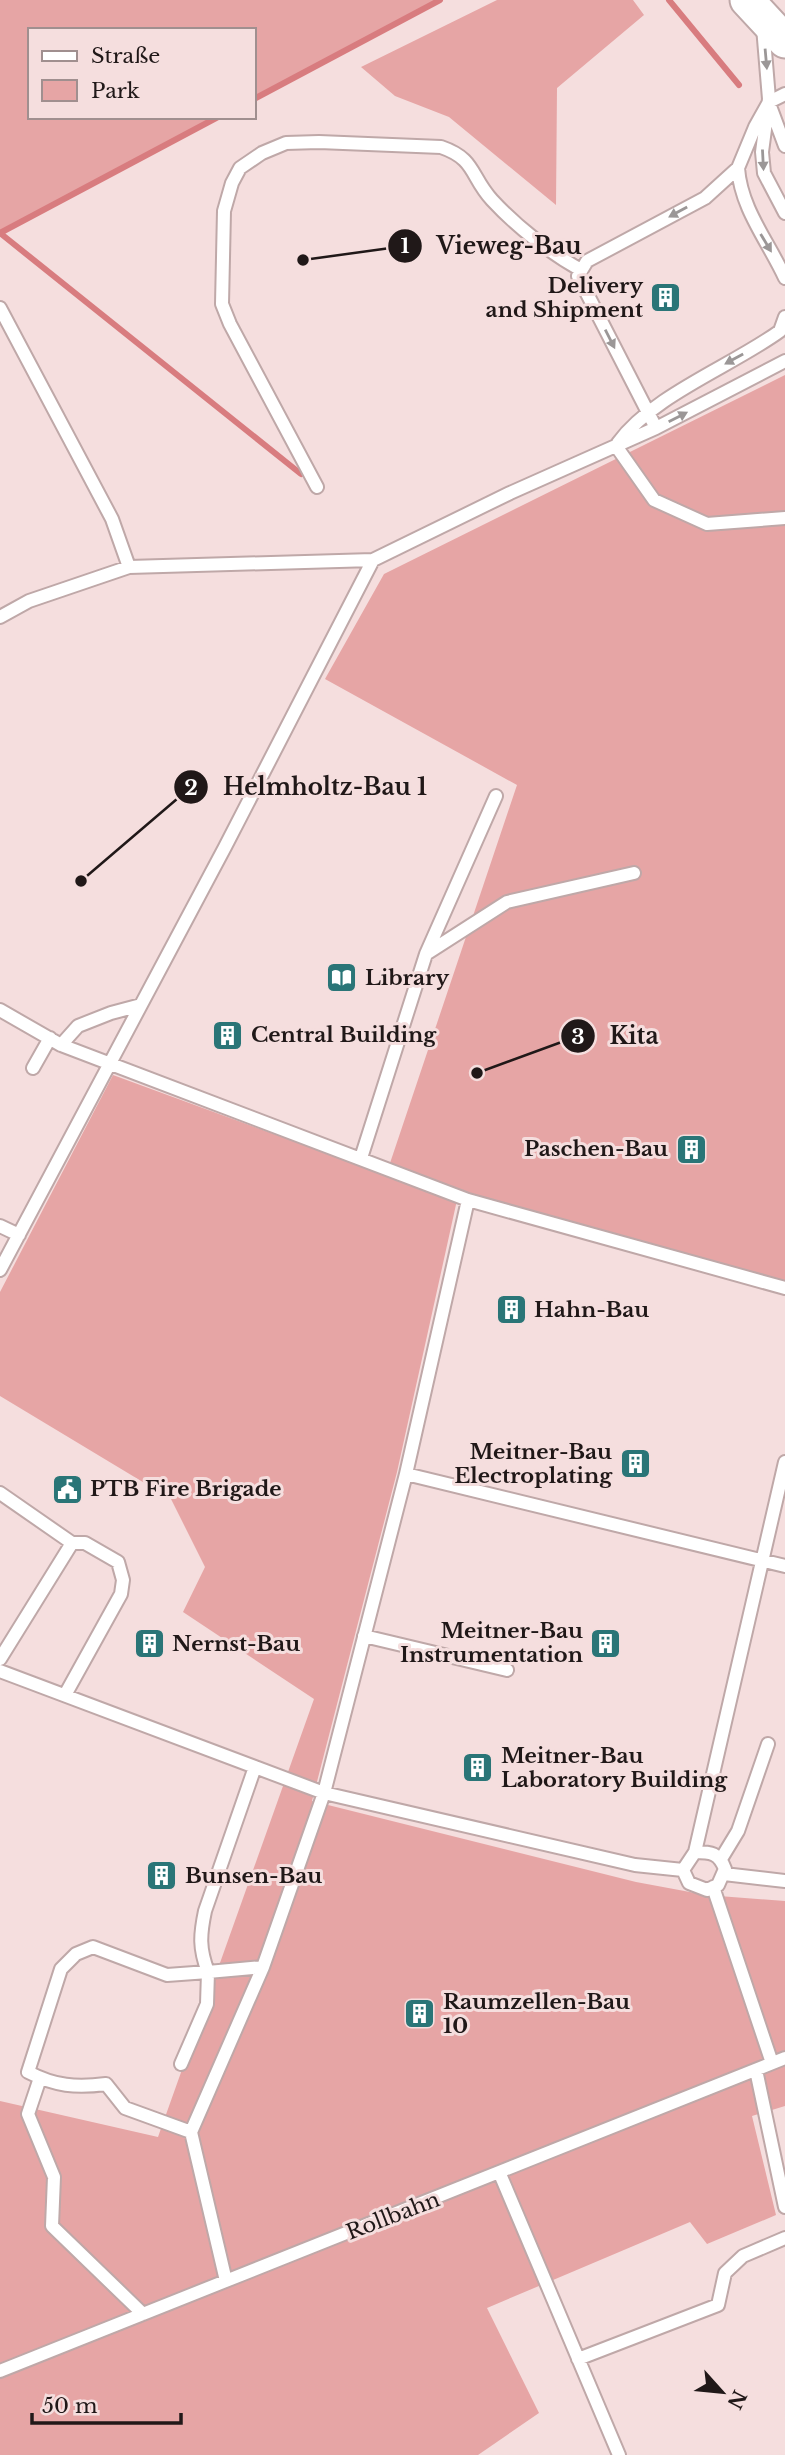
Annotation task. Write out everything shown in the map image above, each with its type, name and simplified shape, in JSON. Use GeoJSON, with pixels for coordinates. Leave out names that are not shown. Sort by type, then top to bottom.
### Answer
{"type":"FeatureCollection","features":[{"type":"Feature","properties":{"kind":"main road"},"geometry":{"type":"LineString","coordinates":[[754,8],[785,41]]}},
{"type":"Feature","properties":{"kind":"lane"},"geometry":{"type":"LineString","coordinates":[[754,8],[769,102],[785,146]]}},
{"type":"Feature","properties":{"kind":"lane"},"geometry":{"type":"LineString","coordinates":[[656,428],[578,276],[587,261],[705,198],[738,168],[769,102],[785,94]]}},
{"type":"Feature","properties":{"kind":"lane"},"geometry":{"type":"LineString","coordinates":[[769,102],[762,152],[764,173],[785,213]]}},
{"type":"Feature","properties":{"kind":"lane"},"geometry":{"type":"LineString","coordinates":[[317,487],[230,324],[222,304],[224,211],[232,183],[240,168],[262,153],[286,143],[441,147],[457,152],[469,164],[492,200],[556,256],[581,270]]}},
{"type":"Feature","properties":{"kind":"lane"},"geometry":{"type":"LineString","coordinates":[[738,168],[739,187],[785,278]]}},
{"type":"Feature","properties":{"kind":"lane"},"geometry":{"type":"LineString","coordinates":[[0,308],[112,519],[129,567]]}},
{"type":"Feature","properties":{"kind":"lane"},"geometry":{"type":"LineString","coordinates":[[616,446],[625,433],[648,413],[780,331],[785,317]]}},
{"type":"Feature","properties":{"kind":"lane"},"geometry":{"type":"LineString","coordinates":[[0,617],[29,601],[129,567],[373,560],[510,493],[656,428],[785,361]]}},
{"type":"Feature","properties":{"kind":"lane"},"geometry":{"type":"LineString","coordinates":[[616,446],[654,500],[707,524],[785,518]]}},
{"type":"Feature","properties":{"kind":"lane"},"geometry":{"type":"LineString","coordinates":[[0,1270],[373,560]]}},
{"type":"Feature","properties":{"kind":"lane"},"geometry":{"type":"LineString","coordinates":[[361,1157],[426,954],[496,796]]}},
{"type":"Feature","properties":{"kind":"lane"},"geometry":{"type":"LineString","coordinates":[[426,954],[507,902],[634,873]]}},
{"type":"Feature","properties":{"kind":"lane"},"geometry":{"type":"LineString","coordinates":[[33,1068],[55,1042],[78,1026],[141,1005]]}},
{"type":"Feature","properties":{"kind":"lane"},"geometry":{"type":"LineString","coordinates":[[0,1010],[55,1042],[468,1200],[785,1288]]}},
{"type":"Feature","properties":{"kind":"lane"},"geometry":{"type":"LineString","coordinates":[[226,2281],[191,2132],[263,1967],[324,1793],[406,1474],[468,1200]]}},
{"type":"Feature","properties":{"kind":"lane"},"geometry":{"type":"LineString","coordinates":[[0,1226],[19,1236]]}},
{"type":"Feature","properties":{"kind":"lane"},"geometry":{"type":"LineString","coordinates":[[683,1870],[695,1852],[785,1462]]}},
{"type":"Feature","properties":{"kind":"lane"},"geometry":{"type":"LineString","coordinates":[[406,1474],[785,1566]]}},
{"type":"Feature","properties":{"kind":"lane"},"geometry":{"type":"LineString","coordinates":[[0,1493],[72,1543],[85,1543],[118,1562],[123,1580],[121,1594],[65,1695]]}},
{"type":"Feature","properties":{"kind":"lane"},"geometry":{"type":"LineString","coordinates":[[0,1660],[72,1543]]}},
{"type":"Feature","properties":{"kind":"lane"},"geometry":{"type":"LineString","coordinates":[[364,1636],[507,1670]]}},
{"type":"Feature","properties":{"kind":"lane"},"geometry":{"type":"LineString","coordinates":[[0,1671],[324,1793],[635,1865],[683,1870]]}},
{"type":"Feature","properties":{"kind":"lane"},"geometry":{"type":"LineString","coordinates":[[721,1859],[738,1831],[768,1745]]}},
{"type":"Feature","properties":{"kind":"lane"},"geometry":{"type":"LineString","coordinates":[[181,2064],[207,2004],[208,1972],[202,1955],[200,1936],[205,1911],[255,1767]]}},
{"type":"Feature","properties":{"kind":"lane"},"geometry":{"type":"LineString","coordinates":[[683,1870],[690,1884],[707,1890],[718,1885],[725,1869],[721,1859],[713,1852],[695,1852]]}},
{"type":"Feature","properties":{"kind":"lane"},"geometry":{"type":"LineString","coordinates":[[724,1874],[785,1881]]}},
{"type":"Feature","properties":{"kind":"lane"},"geometry":{"type":"LineString","coordinates":[[713,1887],[772,2063]]}},
{"type":"Feature","properties":{"kind":"lane"},"geometry":{"type":"LineString","coordinates":[[191,2132],[125,2108],[106,2084],[79,2088],[27,2072],[61,1969],[76,1954],[93,1947],[167,1975],[263,1967]]}},
{"type":"Feature","properties":{"kind":"lane","name":"Rollbahn"},"geometry":{"type":"LineString","coordinates":[[0,2371],[785,2058]]}},
{"type":"Feature","properties":{"kind":"lane"},"geometry":{"type":"LineString","coordinates":[[756,2070],[785,2207]]}},
{"type":"Feature","properties":{"kind":"lane"},"geometry":{"type":"LineString","coordinates":[[40,2078],[28,2114],[54,2177],[52,2226],[143,2314]]}},
{"type":"Feature","properties":{"kind":"lane"},"geometry":{"type":"LineString","coordinates":[[499,2174],[619,2455]]}},
{"type":"Feature","properties":{"kind":"lane"},"geometry":{"type":"LineString","coordinates":[[578,2359],[718,2305],[725,2273],[743,2256],[785,2238]]}},
{"type":"Feature","properties":{"kind":"green space"},"geometry":{"type":"Polygon","coordinates":[[[0,0],[440,0],[256,98],[256,28],[28,28],[28,119],[214,119],[0,233],[0,0]]]}},
{"type":"Feature","properties":{"kind":"green space"},"geometry":{"type":"Polygon","coordinates":[[[497,0],[633,0],[644,15],[557,88],[556,205],[449,117],[395,96],[361,67],[497,0]]]}},
{"type":"Feature","properties":{"kind":"green space"},"geometry":{"type":"Polygon","coordinates":[[[785,375],[785,1281],[459,1191],[397,1472],[312,1801],[636,1882],[706,1895],[785,1901],[785,2106],[752,2116],[776,2215],[707,2244],[690,2222],[487,2308],[539,2413],[478,2455],[0,2455],[0,2101],[158,2137],[314,1699],[183,1612],[205,1567],[171,1499],[0,1396],[0,1292],[113,1075],[386,1175],[517,785],[325,679],[384,574],[785,375]]]}},
{"type":"Feature","properties":{"kind":"waterway"},"geometry":{"type":"LineString","coordinates":[[256,98],[440,0]]}},
{"type":"Feature","properties":{"kind":"waterway"},"geometry":{"type":"LineString","coordinates":[[669,0],[739,85]]}},
{"type":"Feature","properties":{"kind":"waterway"},"geometry":{"type":"LineString","coordinates":[[0,233],[214,119]]}},
{"type":"Feature","properties":{"kind":"waterway"},"geometry":{"type":"LineString","coordinates":[[0,233],[301,474]]}},
{"type":"Feature","properties":{"kind":"place","name":"Vieweg-Bau"},"geometry":{"type":"Point","coordinates":[303,260]}},
{"type":"Feature","properties":{"kind":"place","name":"Delivery and Shipment"},"geometry":{"type":"Point","coordinates":[666,298]}},
{"type":"Feature","properties":{"kind":"place","name":"Helmholtz-Bau 1"},"geometry":{"type":"Point","coordinates":[81,881]}},
{"type":"Feature","properties":{"kind":"place","name":"Library"},"geometry":{"type":"Point","coordinates":[342,978]}},
{"type":"Feature","properties":{"kind":"place","name":"Central Building"},"geometry":{"type":"Point","coordinates":[228,1035]}},
{"type":"Feature","properties":{"kind":"place","name":"Kita"},"geometry":{"type":"Point","coordinates":[477,1073]}},
{"type":"Feature","properties":{"kind":"place","name":"Paschen-Bau"},"geometry":{"type":"Point","coordinates":[691,1149]}},
{"type":"Feature","properties":{"kind":"place","name":"Hahn-Bau"},"geometry":{"type":"Point","coordinates":[511,1310]}},
{"type":"Feature","properties":{"kind":"place","name":"Meitner-Bau Electroplating"},"geometry":{"type":"Point","coordinates":[635,1464]}},
{"type":"Feature","properties":{"kind":"place","name":"PTB Fire Brigade"},"geometry":{"type":"Point","coordinates":[67,1489]}},
{"type":"Feature","properties":{"kind":"place","name":"Meitner-Bau Instrumentation"},"geometry":{"type":"Point","coordinates":[606,1643]}},
{"type":"Feature","properties":{"kind":"place","name":"Nernst-Bau"},"geometry":{"type":"Point","coordinates":[149,1644]}},
{"type":"Feature","properties":{"kind":"place","name":"Meitner-Bau Laboratory Building"},"geometry":{"type":"Point","coordinates":[478,1768]}},
{"type":"Feature","properties":{"kind":"place","name":"Bunsen-Bau"},"geometry":{"type":"Point","coordinates":[162,1876]}},
{"type":"Feature","properties":{"kind":"place","name":"Raumzellen-Bau 10"},"geometry":{"type":"Point","coordinates":[420,2014]}}]}
